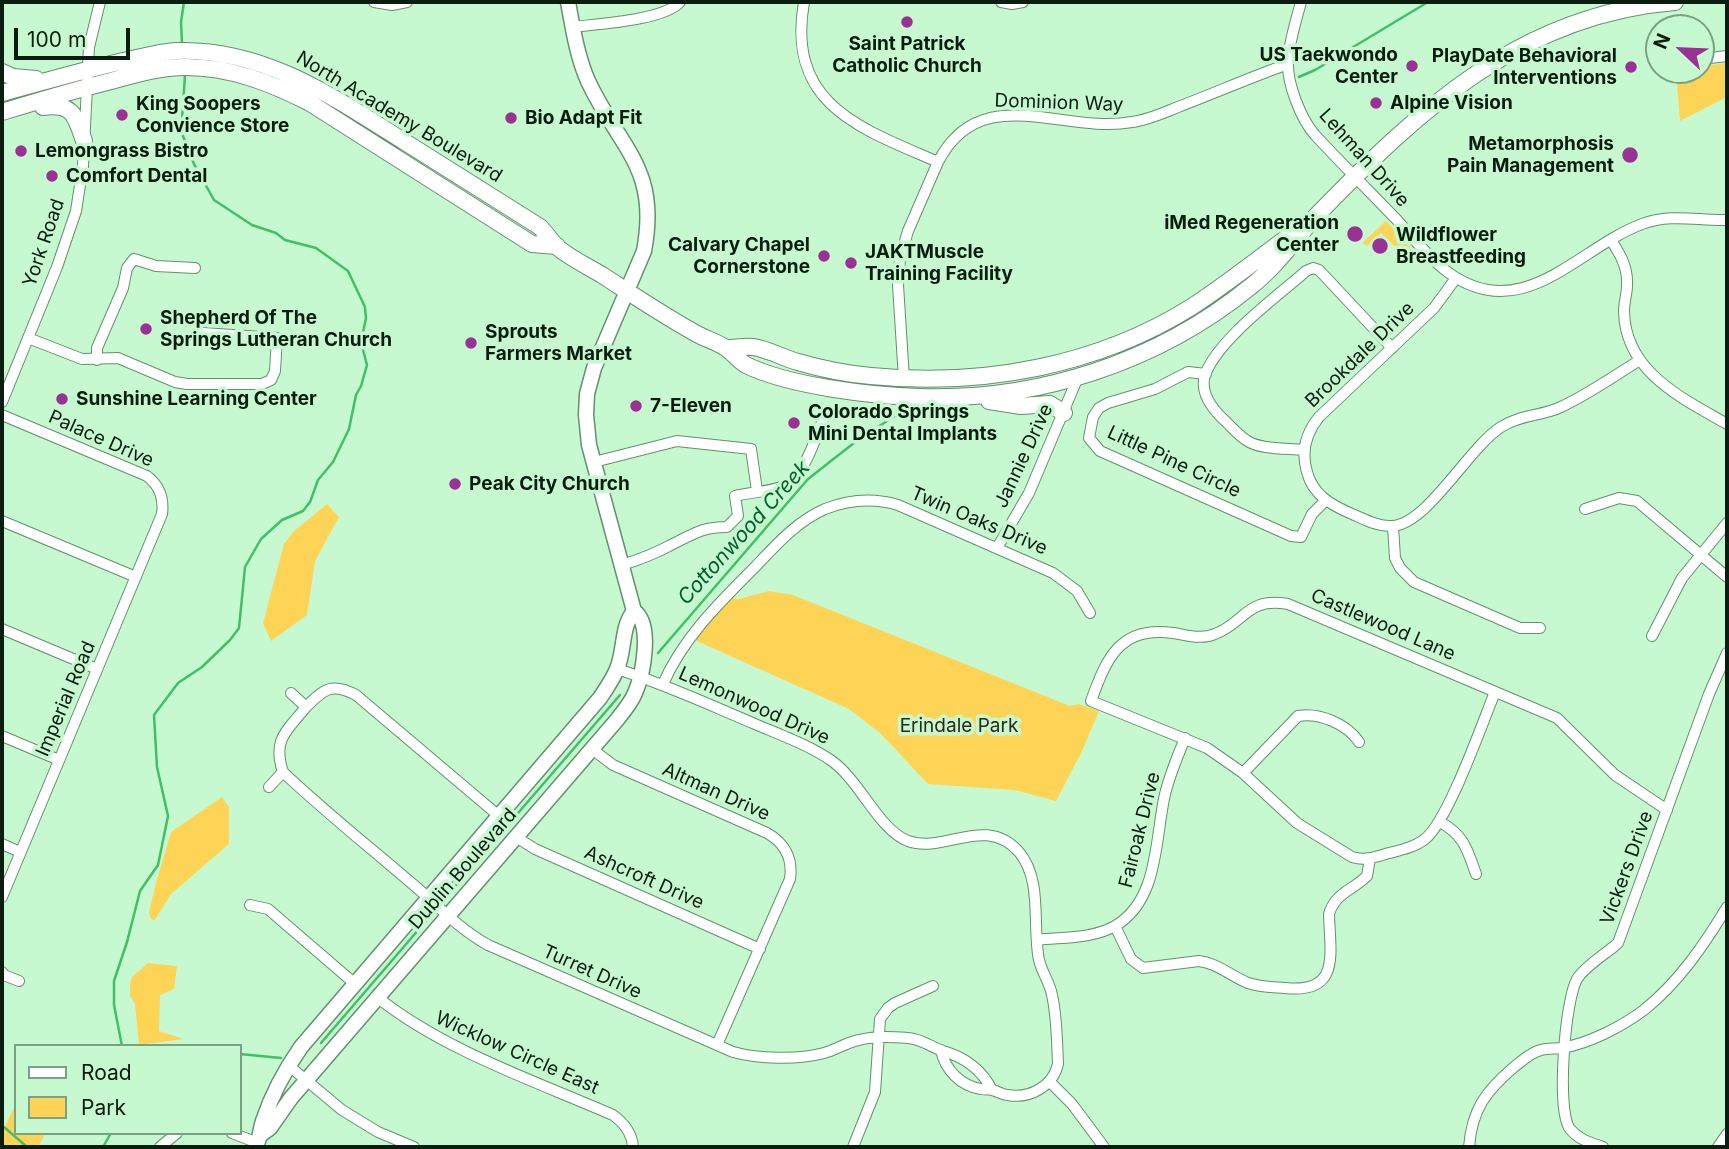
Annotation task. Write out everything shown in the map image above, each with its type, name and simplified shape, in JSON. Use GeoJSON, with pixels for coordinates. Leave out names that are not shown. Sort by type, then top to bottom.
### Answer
{"type":"FeatureCollection","features":[{"type":"Feature","properties":{"kind":"highway","name":"North Academy Boulevard"},"geometry":{"type":"LineString","coordinates":[[4,111],[86,87],[176,51],[204,60],[228,55],[274,68],[321,91],[540,227],[556,246],[669,318],[726,348],[744,364],[803,382],[861,393],[938,398],[996,395],[1078,377],[1150,350],[1178,335],[1226,305],[1262,277],[1317,215],[1463,80],[1521,46],[1593,17],[1675,2]]}},
{"type":"Feature","properties":{"kind":"highway","name":"North Academy Boulevard"},"geometry":{"type":"LineString","coordinates":[[2,93],[86,70],[144,64]]}},
{"type":"Feature","properties":{"kind":"highway"},"geometry":{"type":"LineString","coordinates":[[2,72],[13,77],[48,79]]}},
{"type":"Feature","properties":{"kind":"highway"},"geometry":{"type":"LineString","coordinates":[[2,85],[48,79]]}},
{"type":"Feature","properties":{"kind":"highway"},"geometry":{"type":"LineString","coordinates":[[4,111],[64,107],[76,119],[84,141]]}},
{"type":"Feature","properties":{"kind":"highway","name":"North Academy Boulevard"},"geometry":{"type":"LineString","coordinates":[[726,348],[753,347],[858,375],[904,379],[996,375],[1082,356],[1135,337],[1191,306],[1317,215]]}},
{"type":"Feature","properties":{"kind":"highway"},"geometry":{"type":"LineString","coordinates":[[1078,377],[1082,356]]}},
{"type":"Feature","properties":{"kind":"highway"},"geometry":{"type":"LineString","coordinates":[[938,398],[1003,402],[1021,406],[1042,403],[1056,406],[1064,413]]}},
{"type":"Feature","properties":{"kind":"main road","name":"Dublin Boulevard"},"geometry":{"type":"LineString","coordinates":[[259,1141],[291,1098],[626,709],[641,676],[643,625],[639,614],[634,611],[594,462],[587,433],[587,394],[594,368],[644,251],[648,233],[648,203],[631,152],[584,72],[568,2]]}},
{"type":"Feature","properties":{"kind":"main road","name":"Dublin Boulevard"},"geometry":{"type":"LineString","coordinates":[[259,1141],[261,1125],[288,1065],[354,983],[600,698],[617,669],[626,621],[634,611]]}},
{"type":"Feature","properties":{"kind":"street","name":"York Road"},"geometry":{"type":"LineString","coordinates":[[2,402],[70,232],[81,183],[89,47],[100,2]]}},
{"type":"Feature","properties":{"kind":"street"},"geometry":{"type":"LineString","coordinates":[[374,2],[392,5],[407,2]]}},
{"type":"Feature","properties":{"kind":"street"},"geometry":{"type":"LineString","coordinates":[[804,2],[800,33],[803,54],[815,83],[828,101],[856,125],[938,162]]}},
{"type":"Feature","properties":{"kind":"street"},"geometry":{"type":"LineString","coordinates":[[1001,2],[1023,2]]}},
{"type":"Feature","properties":{"kind":"street","name":"Lehman Drive"},"geometry":{"type":"LineString","coordinates":[[1301,2],[1287,64],[1305,122],[1434,260],[1456,278],[1488,290],[1519,290],[1550,278],[1641,224],[1679,217],[1727,220]]}},
{"type":"Feature","properties":{"kind":"street"},"geometry":{"type":"LineString","coordinates":[[573,27],[658,15],[676,9]]}},
{"type":"Feature","properties":{"kind":"street","name":"Dominion Way"},"geometry":{"type":"LineString","coordinates":[[904,379],[898,285],[900,258],[908,231],[944,149],[958,133],[986,118],[1010,115],[1106,124],[1130,123],[1156,116],[1287,64]]}},
{"type":"Feature","properties":{"kind":"street"},"geometry":{"type":"LineString","coordinates":[[1611,240],[1626,268],[1625,321],[1628,335],[1640,360],[1672,393],[1727,424]]}},
{"type":"Feature","properties":{"kind":"street"},"geometry":{"type":"LineString","coordinates":[[97,360],[97,348],[123,288],[127,268],[134,259],[156,266],[195,268]]}},
{"type":"Feature","properties":{"kind":"street"},"geometry":{"type":"LineString","coordinates":[[1392,348],[1319,270],[1311,268],[1235,333],[1206,374],[1204,384],[1215,411],[1248,442],[1304,450],[1311,482],[1325,501],[1374,523],[1393,526],[1404,524],[1418,516],[1480,445],[1499,428],[1560,407],[1640,360]]}},
{"type":"Feature","properties":{"kind":"street","name":"Brookdale Drive"},"geometry":{"type":"LineString","coordinates":[[1304,450],[1311,428],[1319,417],[1438,305],[1456,278]]}},
{"type":"Feature","properties":{"kind":"street"},"geometry":{"type":"LineString","coordinates":[[28,338],[82,359],[118,358],[175,382],[262,384],[271,380],[275,371],[277,338],[203,333]]}},
{"type":"Feature","properties":{"kind":"street","name":"Little Pine Circle"},"geometry":{"type":"LineString","coordinates":[[1206,374],[1188,372],[1155,389],[1108,403],[1099,408],[1093,417],[1089,438],[1100,451],[1291,536],[1301,537],[1312,514],[1325,501]]}},
{"type":"Feature","properties":{"kind":"street","name":"Jannie Drive"},"geometry":{"type":"LineString","coordinates":[[997,548],[1030,493],[1078,377]]}},
{"type":"Feature","properties":{"kind":"street","name":"Palace Drive"},"geometry":{"type":"LineString","coordinates":[[2,415],[154,481],[163,499],[162,514]]}},
{"type":"Feature","properties":{"kind":"street"},"geometry":{"type":"LineString","coordinates":[[622,565],[643,559],[691,533],[708,527],[727,527],[738,516],[735,496],[784,485],[792,480],[805,463],[823,420]]}},
{"type":"Feature","properties":{"kind":"street"},"geometry":{"type":"LineString","coordinates":[[594,462],[677,441],[751,449],[757,491]]}},
{"type":"Feature","properties":{"kind":"street"},"geometry":{"type":"LineString","coordinates":[[1585,509],[1616,498],[1633,500],[1727,577]]}},
{"type":"Feature","properties":{"kind":"street","name":"Twin Oaks Drive"},"geometry":{"type":"LineString","coordinates":[[663,684],[677,656],[725,597],[797,525],[823,510],[851,502],[888,502],[1038,565],[1067,581],[1084,600],[1090,612]]}},
{"type":"Feature","properties":{"kind":"street","name":"Imperial Road"},"geometry":{"type":"LineString","coordinates":[[2,897],[162,514]]}},
{"type":"Feature","properties":{"kind":"street"},"geometry":{"type":"LineString","coordinates":[[2,522],[136,577]]}},
{"type":"Feature","properties":{"kind":"street"},"geometry":{"type":"LineString","coordinates":[[1652,636],[1671,596],[1701,553],[1727,523]]}},
{"type":"Feature","properties":{"kind":"street"},"geometry":{"type":"LineString","coordinates":[[1393,526],[1395,558],[1414,582],[1520,628],[1540,628]]}},
{"type":"Feature","properties":{"kind":"street","name":"Castlewood Lane"},"geometry":{"type":"LineString","coordinates":[[1185,738],[1091,701],[1111,654],[1127,640],[1157,632],[1207,637],[1224,630],[1248,610],[1277,602],[1299,607],[1557,719],[1615,775],[1667,810]]}},
{"type":"Feature","properties":{"kind":"street"},"geometry":{"type":"LineString","coordinates":[[2,629],[97,669]]}},
{"type":"Feature","properties":{"kind":"street","name":"Vickers Drive"},"geometry":{"type":"LineString","coordinates":[[1603,1147],[1581,1139],[1570,1129],[1565,1116],[1563,1048],[1577,979],[1618,943],[1709,694],[1727,653]]}},
{"type":"Feature","properties":{"kind":"street","name":"Lemonwood Drive"},"geometry":{"type":"LineString","coordinates":[[617,669],[663,684],[824,755],[851,777],[889,829],[905,840],[925,843],[977,835],[1000,838],[1020,853],[1030,871],[1039,960],[1052,994],[1054,1008],[1058,1064],[1050,1082]]}},
{"type":"Feature","properties":{"kind":"street"},"geometry":{"type":"LineString","coordinates":[[269,787],[283,772],[278,746],[306,707],[321,692],[331,688],[344,688],[356,695],[499,816]]}},
{"type":"Feature","properties":{"kind":"street"},"geometry":{"type":"LineString","coordinates":[[1185,738],[1207,748],[1243,773],[1297,823],[1352,858],[1370,859],[1416,844],[1425,839],[1440,822],[1495,692]]}},
{"type":"Feature","properties":{"kind":"street"},"geometry":{"type":"LineString","coordinates":[[291,693],[306,707]]}},
{"type":"Feature","properties":{"kind":"street"},"geometry":{"type":"LineString","coordinates":[[1243,773],[1298,716],[1307,714],[1323,718],[1352,731],[1359,742]]}},
{"type":"Feature","properties":{"kind":"street"},"geometry":{"type":"LineString","coordinates":[[2,736],[59,760]]}},
{"type":"Feature","properties":{"kind":"street","name":"Fairoak Drive"},"geometry":{"type":"LineString","coordinates":[[1037,940],[1086,936],[1115,926],[1135,908],[1147,888],[1164,797],[1185,738]]}},
{"type":"Feature","properties":{"kind":"street","name":"Altman Drive"},"geometry":{"type":"LineString","coordinates":[[592,749],[613,765],[767,834],[780,843],[789,859],[792,867],[790,879],[717,1045]]}},
{"type":"Feature","properties":{"kind":"street","name":"Turret Drive"},"geometry":{"type":"LineString","coordinates":[[283,772],[447,917],[488,945],[742,1055],[764,1058],[821,1054],[852,1042],[878,1038],[918,1039],[971,1065],[986,1079],[992,1090]]}},
{"type":"Feature","properties":{"kind":"street"},"geometry":{"type":"LineString","coordinates":[[1440,822],[1455,830],[1462,838],[1476,874]]}},
{"type":"Feature","properties":{"kind":"street","name":"Ashcroft Drive"},"geometry":{"type":"LineString","coordinates":[[516,837],[535,849],[760,949]]}},
{"type":"Feature","properties":{"kind":"street"},"geometry":{"type":"LineString","coordinates":[[2,844],[20,852]]}},
{"type":"Feature","properties":{"kind":"street"},"geometry":{"type":"LineString","coordinates":[[1115,926],[1131,959],[1143,968],[1207,962],[1253,985],[1307,989],[1320,983],[1329,968],[1331,907],[1339,896],[1367,876],[1370,859]]}},
{"type":"Feature","properties":{"kind":"street"},"geometry":{"type":"LineString","coordinates":[[250,905],[268,909],[354,983]]}},
{"type":"Feature","properties":{"kind":"street"},"geometry":{"type":"LineString","coordinates":[[1469,1147],[1470,1129],[1476,1112],[1493,1085],[1523,1059],[1539,1050],[1563,1048],[1615,1029],[1643,1010],[1670,986],[1689,964],[1727,907]]}},
{"type":"Feature","properties":{"kind":"street"},"geometry":{"type":"LineString","coordinates":[[2,972],[19,981]]}},
{"type":"Feature","properties":{"kind":"street"},"geometry":{"type":"LineString","coordinates":[[853,1147],[875,1092],[880,1020],[888,1008],[933,986]]}},
{"type":"Feature","properties":{"kind":"street","name":"Wicklow Circle East"},"geometry":{"type":"LineString","coordinates":[[377,997],[401,1017],[440,1039],[612,1115],[620,1120],[631,1134],[633,1147]]}},
{"type":"Feature","properties":{"kind":"street"},"geometry":{"type":"LineString","coordinates":[[941,1050],[952,1074],[972,1086],[1017,1096],[1036,1091],[1050,1082],[1072,1104],[1104,1147]]}},
{"type":"Feature","properties":{"kind":"street"},"geometry":{"type":"LineString","coordinates":[[288,1065],[352,1116],[378,1132],[414,1147]]}},
{"type":"Feature","properties":{"kind":"street"},"geometry":{"type":"LineString","coordinates":[[160,1147],[175,1135]]}},
{"type":"Feature","properties":{"kind":"street"},"geometry":{"type":"LineString","coordinates":[[239,1135],[259,1141]]}},
{"type":"Feature","properties":{"kind":"street"},"geometry":{"type":"LineString","coordinates":[[1718,1147],[1727,1135]]}},
{"type":"Feature","properties":{"kind":"green space"},"geometry":{"type":"Polygon","coordinates":[[[1727,63],[1727,97],[1680,121],[1677,84],[1715,84],[1715,64],[1727,63]]]}},
{"type":"Feature","properties":{"kind":"green space"},"geometry":{"type":"Polygon","coordinates":[[[1386,221],[1410,247],[1403,254],[1381,233],[1367,246],[1362,243],[1386,221]]]}},
{"type":"Feature","properties":{"kind":"green space"},"geometry":{"type":"Polygon","coordinates":[[[327,504],[339,517],[315,561],[307,615],[271,641],[263,623],[284,544],[294,531],[327,504]]]}},
{"type":"Feature","properties":{"kind":"green space","name":"Erindale Park"},"geometry":{"type":"Polygon","coordinates":[[[769,591],[793,595],[1070,706],[1079,704],[1099,711],[1056,801],[1015,790],[928,784],[880,733],[849,709],[690,638],[725,597],[739,599],[769,591]]]}},
{"type":"Feature","properties":{"kind":"green space"},"geometry":{"type":"Polygon","coordinates":[[[222,797],[229,807],[229,844],[171,894],[155,920],[151,919],[149,913],[171,832],[222,797]]]}},
{"type":"Feature","properties":{"kind":"green space"},"geometry":{"type":"Polygon","coordinates":[[[148,963],[177,966],[174,989],[160,995],[159,1031],[184,1039],[139,1044],[135,1004],[130,996],[132,977],[148,963]]]}},
{"type":"Feature","properties":{"kind":"green space"},"geometry":{"type":"Polygon","coordinates":[[[14,1107],[14,1135],[45,1135],[38,1147],[2,1147],[2,1133],[14,1107]]]}},
{"type":"Feature","properties":{"kind":"waterway","name":"Cottonwood Creek"},"geometry":{"type":"LineString","coordinates":[[182,44],[184,2]]}},
{"type":"Feature","properties":{"kind":"waterway","name":"Cottonwood Creek"},"geometry":{"type":"LineString","coordinates":[[1299,77],[1428,2]]}},
{"type":"Feature","properties":{"kind":"waterway","name":"Cottonwood Creek"},"geometry":{"type":"LineString","coordinates":[[122,1044],[114,1005],[114,981],[140,891],[158,865],[168,816],[157,767],[154,715],[178,683],[202,667],[239,628],[245,567],[261,539],[282,520],[303,511],[310,502],[318,480],[333,462],[349,429],[356,395],[367,365],[361,342],[366,318],[365,307],[348,271],[316,248],[285,240],[276,233],[252,225],[214,200],[194,164],[183,136],[185,75]]}},
{"type":"Feature","properties":{"kind":"waterway","name":"Cottonwood Creek"},"geometry":{"type":"LineString","coordinates":[[658,653],[808,479],[859,439],[895,416]]}},
{"type":"Feature","properties":{"kind":"waterway","name":"Cottonwood Creek"},"geometry":{"type":"LineString","coordinates":[[443,900],[620,695]]}},
{"type":"Feature","properties":{"kind":"waterway","name":"Cottonwood Creek"},"geometry":{"type":"LineString","coordinates":[[321,1043],[432,914]]}},
{"type":"Feature","properties":{"kind":"waterway","name":"Cottonwood Creek"},"geometry":{"type":"LineString","coordinates":[[242,1054],[281,1058]]}},
{"type":"Feature","properties":{"kind":"waterway"},"geometry":{"type":"LineString","coordinates":[[4,1127],[27,1147]]}},
{"type":"Feature","properties":{"kind":"waterway","name":"Cottonwood Creek"},"geometry":{"type":"LineString","coordinates":[[103,1147],[110,1135]]}},
{"type":"Feature","properties":{"kind":"place","name":"Saint Patrick Catholic Church"},"geometry":{"type":"Point","coordinates":[907,22]}},
{"type":"Feature","properties":{"kind":"place","name":"US Taekwondo Center"},"geometry":{"type":"Point","coordinates":[1412,66]}},
{"type":"Feature","properties":{"kind":"place","name":"PlayDate Behavioral Interventions"},"geometry":{"type":"Point","coordinates":[1631,67]}},
{"type":"Feature","properties":{"kind":"place","name":"Alpine Vision"},"geometry":{"type":"Point","coordinates":[1376,103]}},
{"type":"Feature","properties":{"kind":"place","name":"King Soopers Convience Store"},"geometry":{"type":"Point","coordinates":[122,115]}},
{"type":"Feature","properties":{"kind":"place","name":"Bio Adapt Fit"},"geometry":{"type":"Point","coordinates":[511,118]}},
{"type":"Feature","properties":{"kind":"place","name":"Lemongrass Bistro"},"geometry":{"type":"Point","coordinates":[21,151]}},
{"type":"Feature","properties":{"kind":"place","name":"Metamorphosis Pain Management"},"geometry":{"type":"Point","coordinates":[1630,155]}},
{"type":"Feature","properties":{"kind":"place","name":"Comfort Dental"},"geometry":{"type":"Point","coordinates":[52,176]}},
{"type":"Feature","properties":{"kind":"place","name":"iMed Regeneration Center"},"geometry":{"type":"Point","coordinates":[1355,234]}},
{"type":"Feature","properties":{"kind":"place","name":"Wildflower Breastfeeding"},"geometry":{"type":"Point","coordinates":[1380,246]}},
{"type":"Feature","properties":{"kind":"place","name":"Calvary Chapel Cornerstone"},"geometry":{"type":"Point","coordinates":[824,256]}},
{"type":"Feature","properties":{"kind":"place","name":"JAKTMuscle Training Facility"},"geometry":{"type":"Point","coordinates":[851,263]}},
{"type":"Feature","properties":{"kind":"place","name":"Shepherd Of The Springs Lutheran Church"},"geometry":{"type":"Point","coordinates":[146,329]}},
{"type":"Feature","properties":{"kind":"place","name":"Sprouts Farmers Market"},"geometry":{"type":"Point","coordinates":[471,343]}},
{"type":"Feature","properties":{"kind":"place","name":"Sunshine Learning Center"},"geometry":{"type":"Point","coordinates":[62,399]}},
{"type":"Feature","properties":{"kind":"place","name":"7-Eleven"},"geometry":{"type":"Point","coordinates":[636,406]}},
{"type":"Feature","properties":{"kind":"place","name":"Colorado Springs Mini Dental Implants"},"geometry":{"type":"Point","coordinates":[794,423]}},
{"type":"Feature","properties":{"kind":"place","name":"Peak City Church"},"geometry":{"type":"Point","coordinates":[455,484]}}]}
